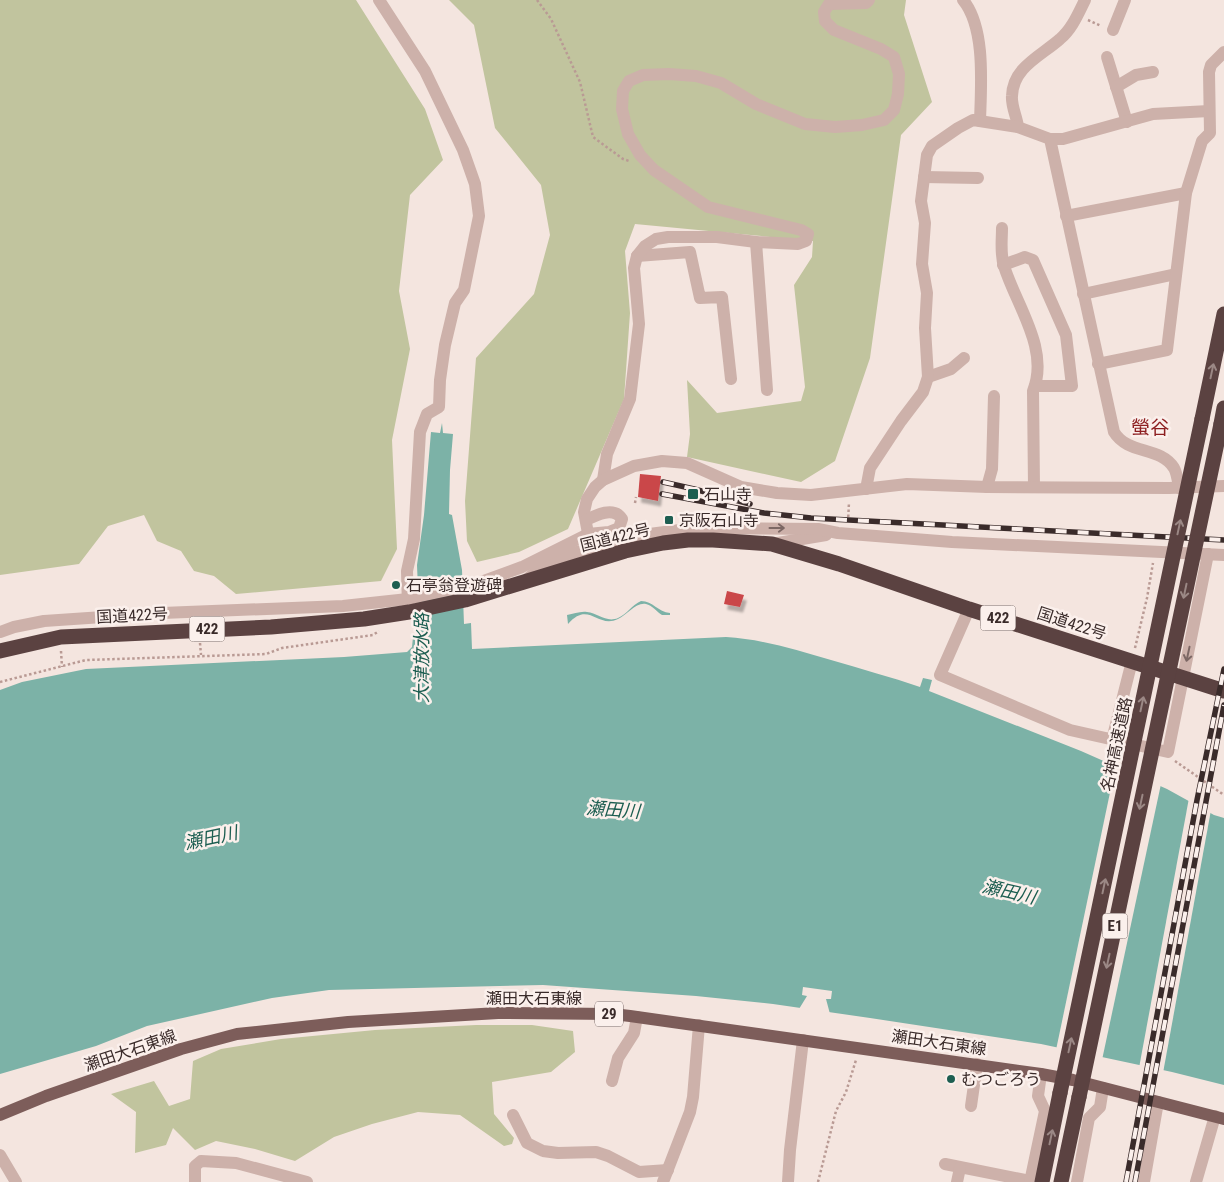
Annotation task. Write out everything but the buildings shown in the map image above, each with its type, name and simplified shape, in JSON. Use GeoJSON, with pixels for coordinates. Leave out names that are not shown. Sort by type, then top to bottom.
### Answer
{"type":"FeatureCollection","features":[{"type":"Feature","properties":{"kind":"highway","name":"名神高速道路"},"geometry":{"type":"LineString","coordinates":[[1042,1182],[1224,314]]}},
{"type":"Feature","properties":{"kind":"highway","name":"E1"},"geometry":{"type":"LineString","coordinates":[[1062,1182],[1224,408]]}},
{"type":"Feature","properties":{"kind":"highway","name":"国道422号"},"geometry":{"type":"LineString","coordinates":[[0,651],[48,638],[313,625],[383,616],[410,607],[465,600],[522,583],[592,554],[688,540],[772,544],[839,564],[969,609],[1224,690]]}},
{"type":"Feature","properties":{"kind":"main road","name":"瀬田大石東線"},"geometry":{"type":"LineString","coordinates":[[0,1115],[46,1096],[181,1049],[237,1034],[348,1022],[498,1013],[613,1014],[977,1064],[1041,1074],[1219,1117]]}},
{"type":"Feature","properties":{"kind":"street"},"geometry":{"type":"LineString","coordinates":[[378,0],[425,71],[463,150],[476,184],[479,216],[464,290],[455,303],[445,345],[440,380],[439,407],[427,414],[420,432],[414,539],[407,571],[410,607]]}},
{"type":"Feature","properties":{"kind":"street"},"geometry":{"type":"LineString","coordinates":[[603,480],[607,454],[630,399],[639,324],[634,268],[637,256],[645,246],[656,239],[668,237],[717,237],[756,242],[798,244],[806,241],[808,234],[801,230],[708,207],[654,170],[640,154],[628,134],[622,108],[623,91],[629,80],[652,74],[696,76],[721,83],[756,104],[805,124],[836,128],[884,120],[894,110],[898,94],[899,74],[894,57],[881,49],[834,30],[826,21],[824,12],[829,4],[866,3],[869,0]]}},
{"type":"Feature","properties":{"kind":"street"},"geometry":{"type":"LineString","coordinates":[[963,0],[972,13],[978,47],[981,78],[980,121]]}},
{"type":"Feature","properties":{"kind":"street"},"geometry":{"type":"LineString","coordinates":[[1018,127],[1012,97],[1016,78],[1032,59],[1061,39],[1077,16],[1085,0]]}},
{"type":"Feature","properties":{"kind":"street"},"geometry":{"type":"LineString","coordinates":[[1113,30],[1125,0]]}},
{"type":"Feature","properties":{"kind":"street"},"geometry":{"type":"LineString","coordinates":[[1098,364],[1167,350],[1186,193],[1202,141],[1210,133],[1209,72],[1211,65],[1224,52]]}},
{"type":"Feature","properties":{"kind":"street"},"geometry":{"type":"LineString","coordinates":[[1107,57],[1127,122]]}},
{"type":"Feature","properties":{"kind":"street"},"geometry":{"type":"LineString","coordinates":[[1116,87],[1136,75],[1153,72]]}},
{"type":"Feature","properties":{"kind":"street"},"geometry":{"type":"LineString","coordinates":[[861,489],[870,468],[923,392],[928,377],[929,368],[925,328],[926,293],[922,264],[925,222],[922,201],[927,155],[932,146],[973,120],[1018,127],[1050,139],[1063,139],[1153,114],[1209,112]]}},
{"type":"Feature","properties":{"kind":"street"},"geometry":{"type":"LineString","coordinates":[[1050,139],[1114,432],[1119,441],[1126,445],[1164,458],[1175,469],[1179,488]]}},
{"type":"Feature","properties":{"kind":"street"},"geometry":{"type":"LineString","coordinates":[[924,177],[978,178]]}},
{"type":"Feature","properties":{"kind":"street"},"geometry":{"type":"LineString","coordinates":[[1066,216],[1186,193]]}},
{"type":"Feature","properties":{"kind":"street"},"geometry":{"type":"LineString","coordinates":[[1002,228],[1004,265],[1035,342],[1038,378],[1033,390],[1034,487]]}},
{"type":"Feature","properties":{"kind":"street"},"geometry":{"type":"LineString","coordinates":[[756,242],[767,390]]}},
{"type":"Feature","properties":{"kind":"street"},"geometry":{"type":"LineString","coordinates":[[637,256],[690,252],[700,298],[722,297],[732,379]]}},
{"type":"Feature","properties":{"kind":"street"},"geometry":{"type":"LineString","coordinates":[[1004,265],[1025,257],[1033,260],[1066,335],[1072,386],[1035,386]]}},
{"type":"Feature","properties":{"kind":"street"},"geometry":{"type":"LineString","coordinates":[[1083,294],[1176,274]]}},
{"type":"Feature","properties":{"kind":"street"},"geometry":{"type":"LineString","coordinates":[[928,377],[951,369],[964,358]]}},
{"type":"Feature","properties":{"kind":"street"},"geometry":{"type":"LineString","coordinates":[[987,488],[992,469],[994,396]]}},
{"type":"Feature","properties":{"kind":"street"},"geometry":{"type":"LineString","coordinates":[[1224,486],[1179,488],[987,488],[907,484],[811,495],[777,494],[741,487],[687,463],[662,461],[634,466],[603,480],[595,487],[584,512],[592,554],[642,535],[695,528],[802,528],[843,529],[952,542],[1224,555]]}},
{"type":"Feature","properties":{"kind":"street"},"geometry":{"type":"LineString","coordinates":[[0,632],[44,621],[105,616],[342,606],[410,607],[522,568],[588,534],[619,528],[622,519],[615,513],[610,512],[586,520]]}},
{"type":"Feature","properties":{"kind":"street"},"geometry":{"type":"LineString","coordinates":[[772,544],[843,529]]}},
{"type":"Feature","properties":{"kind":"street"},"geometry":{"type":"LineString","coordinates":[[969,609],[940,675],[1070,730],[1168,752],[1208,554]]}},
{"type":"Feature","properties":{"kind":"street"},"geometry":{"type":"LineString","coordinates":[[104,634],[105,616]]}},
{"type":"Feature","properties":{"kind":"street"},"geometry":{"type":"LineString","coordinates":[[1112,740],[1132,661]]}},
{"type":"Feature","properties":{"kind":"street"},"geometry":{"type":"LineString","coordinates":[[612,1081],[618,1058],[634,1033],[637,1017]]}},
{"type":"Feature","properties":{"kind":"street"},"geometry":{"type":"LineString","coordinates":[[513,1115],[527,1142],[542,1151],[558,1153],[596,1152],[639,1172],[666,1176],[690,1112],[699,1026]]}},
{"type":"Feature","properties":{"kind":"street"},"geometry":{"type":"LineString","coordinates":[[788,1182],[803,1040]]}},
{"type":"Feature","properties":{"kind":"street"},"geometry":{"type":"LineString","coordinates":[[971,1106],[977,1064]]}},
{"type":"Feature","properties":{"kind":"street"},"geometry":{"type":"LineString","coordinates":[[944,1164],[1030,1182],[1045,1111],[1038,1096],[1041,1074]]}},
{"type":"Feature","properties":{"kind":"street"},"geometry":{"type":"LineString","coordinates":[[1077,1182],[1090,1118],[1100,1107],[1103,1088]]}},
{"type":"Feature","properties":{"kind":"street"},"geometry":{"type":"LineString","coordinates":[[1144,1182],[1158,1102]]}},
{"type":"Feature","properties":{"kind":"street"},"geometry":{"type":"LineString","coordinates":[[1196,1182],[1219,1117]]}},
{"type":"Feature","properties":{"kind":"street"},"geometry":{"type":"LineString","coordinates":[[0,1155],[16,1182]]}},
{"type":"Feature","properties":{"kind":"street"},"geometry":{"type":"LineString","coordinates":[[195,1182],[195,1166],[201,1161],[236,1162],[307,1182]]}},
{"type":"Feature","properties":{"kind":"street"},"geometry":{"type":"LineString","coordinates":[[957,1182],[960,1168]]}},
{"type":"Feature","properties":{"kind":"path"},"geometry":{"type":"LineString","coordinates":[[537,0],[551,19],[580,82],[593,137],[630,162]]}},
{"type":"Feature","properties":{"kind":"path"},"geometry":{"type":"LineString","coordinates":[[1077,16],[1113,30]]}},
{"type":"Feature","properties":{"kind":"path"},"geometry":{"type":"LineString","coordinates":[[843,529],[849,504],[861,489]]}},
{"type":"Feature","properties":{"kind":"path"},"geometry":{"type":"LineString","coordinates":[[635,503],[636,497]]}},
{"type":"Feature","properties":{"kind":"path"},"geometry":{"type":"LineString","coordinates":[[1132,661],[1147,598],[1154,552]]}},
{"type":"Feature","properties":{"kind":"path"},"geometry":{"type":"LineString","coordinates":[[0,682],[86,660],[266,654],[282,648],[373,635],[382,628],[383,616]]}},
{"type":"Feature","properties":{"kind":"path"},"geometry":{"type":"LineString","coordinates":[[1168,752],[1172,759],[1224,795]]}},
{"type":"Feature","properties":{"kind":"path"},"geometry":{"type":"LineString","coordinates":[[818,1182],[836,1111],[846,1092],[858,1048]]}},
{"type":"Feature","properties":{"kind":"green space"},"geometry":{"type":"Polygon","coordinates":[[[0,0],[356,0],[425,109],[443,160],[410,195],[399,291],[410,349],[392,440],[397,549],[381,581],[236,594],[214,576],[194,571],[181,551],[157,541],[144,515],[108,526],[79,564],[0,575],[0,0]]]}},
{"type":"Feature","properties":{"kind":"green space"},"geometry":{"type":"Polygon","coordinates":[[[449,0],[906,0],[904,15],[932,102],[901,135],[870,358],[835,461],[801,482],[687,457],[690,434],[687,380],[717,413],[801,401],[805,387],[794,285],[812,257],[813,241],[635,224],[625,251],[630,313],[624,399],[568,529],[519,552],[477,562],[467,541],[465,501],[476,358],[534,294],[550,235],[541,185],[495,128],[474,25],[449,0]]]}},
{"type":"Feature","properties":{"kind":"green space"},"geometry":{"type":"Polygon","coordinates":[[[476,1025],[532,1025],[573,1031],[575,1052],[551,1072],[492,1082],[494,1114],[514,1138],[512,1144],[504,1146],[460,1115],[418,1112],[372,1124],[334,1137],[295,1161],[255,1149],[216,1141],[195,1150],[173,1128],[166,1145],[135,1153],[136,1112],[111,1094],[154,1081],[169,1106],[190,1099],[193,1061],[221,1049],[281,1039],[375,1030],[476,1025]]]}},
{"type":"Feature","properties":{"kind":"water"},"geometry":{"type":"Polygon","coordinates":[[[442,423],[443,433],[453,434],[449,514],[452,515],[462,570],[464,624],[471,623],[472,649],[726,637],[792,649],[920,687],[923,678],[932,680],[929,691],[1081,751],[1167,789],[1214,815],[1224,818],[1224,1085],[1041,1044],[870,1018],[773,1004],[696,996],[543,985],[329,990],[272,998],[147,1026],[96,1046],[0,1074],[0,690],[22,682],[86,669],[344,657],[407,652],[412,647],[413,637],[420,637],[417,565],[424,515],[431,432],[440,433],[442,423]]]}},
{"type":"Feature","properties":{"kind":"water"},"geometry":{"type":"Polygon","coordinates":[[[641,601],[645,601],[662,611],[670,613],[670,615],[662,615],[650,606],[642,604],[618,619],[611,621],[604,621],[582,614],[575,617],[568,624],[567,615],[582,612],[591,613],[606,619],[618,618],[641,601]]]}},
{"type":"Feature","properties":{"kind":"pier"},"geometry":{"type":"Polygon","coordinates":[[[1116,764],[1161,784],[1102,1060],[1056,1050],[1116,764]]]}},
{"type":"Feature","properties":{"kind":"pier"},"geometry":{"type":"Polygon","coordinates":[[[1189,798],[1211,810],[1163,1073],[1139,1068],[1189,798]]]}},
{"type":"Feature","properties":{"kind":"pier"},"geometry":{"type":"Polygon","coordinates":[[[803,987],[832,991],[831,999],[826,999],[830,1014],[799,1009],[807,996],[802,995],[803,987]]]}},
{"type":"Feature","properties":{"kind":"railway"},"geometry":{"type":"LineString","coordinates":[[663,482],[750,504]]}},
{"type":"Feature","properties":{"kind":"railway"},"geometry":{"type":"LineString","coordinates":[[662,494],[764,513],[811,518],[1224,540]]}},
{"type":"Feature","properties":{"kind":"railway"},"geometry":{"type":"LineString","coordinates":[[1126,1182],[1197,800],[1224,669]]}},
{"type":"Feature","properties":{"kind":"railway"},"geometry":{"type":"LineString","coordinates":[[1135,1182],[1224,705]]}},
{"type":"Feature","properties":{"kind":"place","name":"石山寺"},"geometry":{"type":"Point","coordinates":[693,494]}},
{"type":"Feature","properties":{"kind":"place","name":"京阪石山寺"},"geometry":{"type":"Point","coordinates":[669,520]}},
{"type":"Feature","properties":{"kind":"place","name":"石亭翁登遊碑"},"geometry":{"type":"Point","coordinates":[396,585]}},
{"type":"Feature","properties":{"kind":"place","name":"むつごろう"},"geometry":{"type":"Point","coordinates":[951,1079]}},
{"type":"Feature","properties":{"kind":"district","name":"螢谷"},"geometry":{"type":"Point","coordinates":[1150,427]}},
{"type":"Feature","properties":{"kind":"water label","name":"大津放水路"},"geometry":{"type":"Point","coordinates":[422,658]}},
{"type":"Feature","properties":{"kind":"water label","name":"瀬田川"},"geometry":{"type":"Point","coordinates":[613,810]}},
{"type":"Feature","properties":{"kind":"water label","name":"瀬田川"},"geometry":{"type":"Point","coordinates":[211,838]}},
{"type":"Feature","properties":{"kind":"water label","name":"瀬田川"},"geometry":{"type":"Point","coordinates":[1009,892]}}]}
